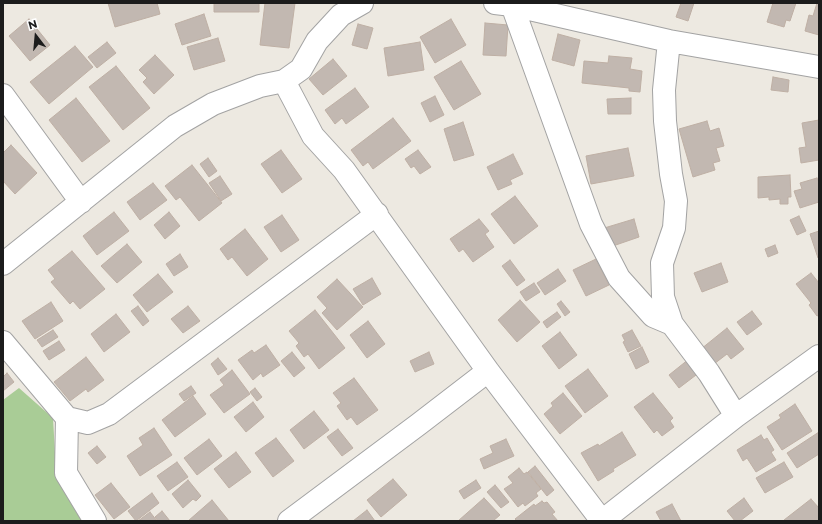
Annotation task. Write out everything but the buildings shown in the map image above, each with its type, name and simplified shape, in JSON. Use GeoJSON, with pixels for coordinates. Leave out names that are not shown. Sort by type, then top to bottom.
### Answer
{"type":"FeatureCollection","features":[{"type":"Feature","properties":{"kind":"street"},"geometry":{"type":"LineString","coordinates":[[3,264],[175,126],[213,104],[235,94],[260,86],[284,81],[301,70],[317,41],[341,15],[362,3]]}},
{"type":"Feature","properties":{"kind":"street"},"geometry":{"type":"LineString","coordinates":[[504,4],[668,41],[819,67]]}},
{"type":"Feature","properties":{"kind":"street"},"geometry":{"type":"LineString","coordinates":[[504,4],[591,224],[619,278],[653,316],[672,324]]}},
{"type":"Feature","properties":{"kind":"street"},"geometry":{"type":"LineString","coordinates":[[668,41],[664,90],[665,121],[671,174],[676,201],[674,228],[662,263],[663,297],[672,324],[709,373],[736,416]]}},
{"type":"Feature","properties":{"kind":"street"},"geometry":{"type":"LineString","coordinates":[[284,81],[313,136],[344,170],[377,214],[488,371],[602,521],[736,416],[819,356]]}},
{"type":"Feature","properties":{"kind":"street"},"geometry":{"type":"LineString","coordinates":[[3,95],[81,202]]}},
{"type":"Feature","properties":{"kind":"street"},"geometry":{"type":"LineString","coordinates":[[3,342],[68,418],[88,423],[109,414],[377,214]]}},
{"type":"Feature","properties":{"kind":"street"},"geometry":{"type":"LineString","coordinates":[[289,521],[488,371]]}},
{"type":"Feature","properties":{"kind":"street"},"geometry":{"type":"LineString","coordinates":[[68,418],[66,473],[95,521]]}},
{"type":"Feature","properties":{"kind":"green space"},"geometry":{"type":"Polygon","coordinates":[[[19,388],[53,418],[56,470],[86,521],[3,521],[3,400],[19,388]]]}}]}
